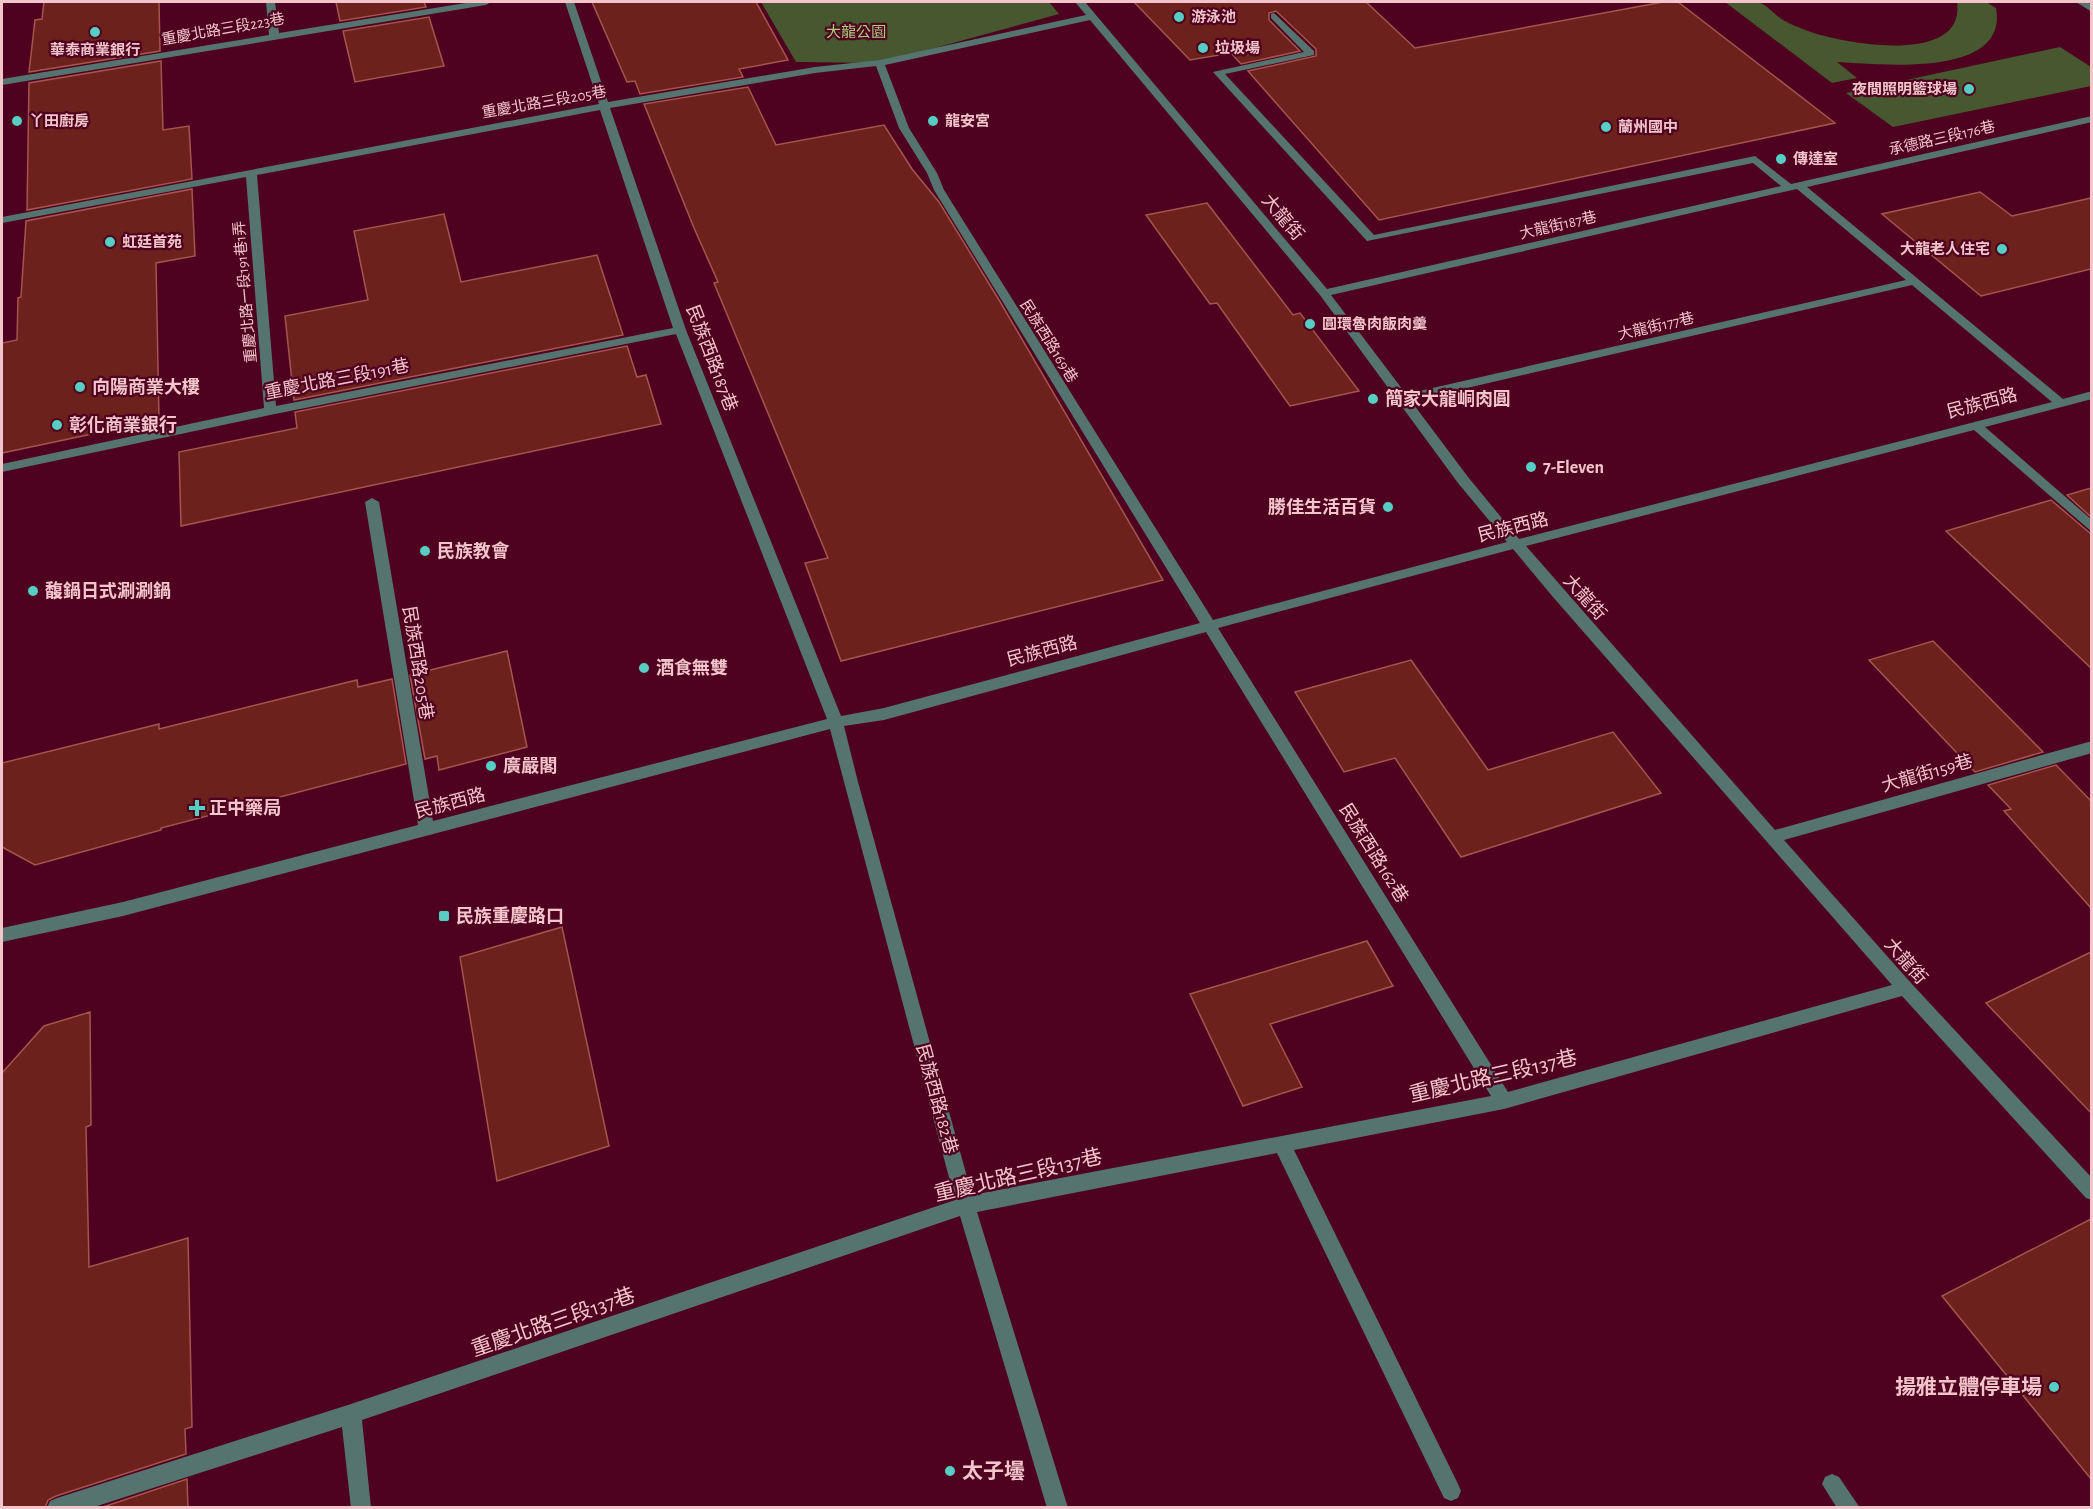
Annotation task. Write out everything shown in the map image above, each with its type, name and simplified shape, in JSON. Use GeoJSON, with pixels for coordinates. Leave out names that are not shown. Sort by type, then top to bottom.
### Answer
{"type":"FeatureCollection","features":[{"type":"Feature","properties":{"kind":"street"},"geometry":{"type":"LineString","coordinates":[[270,2],[274,35]]}},
{"type":"Feature","properties":{"kind":"street","name":"重慶北路三段223巷"},"geometry":{"type":"LineString","coordinates":[[2,82],[274,35],[486,2]]}},
{"type":"Feature","properties":{"kind":"street","name":"民族西路187巷"},"geometry":{"type":"LineString","coordinates":[[569,2],[680,330],[836,722]]}},
{"type":"Feature","properties":{"kind":"street","name":"大龍街"},"geometry":{"type":"LineString","coordinates":[[1080,2],[1324,293],[1463,480],[1517,545],[1905,988],[2091,1192]]}},
{"type":"Feature","properties":{"kind":"street"},"geometry":{"type":"LineString","coordinates":[[2080,2],[2091,9]]}},
{"type":"Feature","properties":{"kind":"street"},"geometry":{"type":"LineString","coordinates":[[1274,16],[1311,53],[1218,72],[1371,239],[1755,159],[1915,281],[2061,403]]}},
{"type":"Feature","properties":{"kind":"street","name":"重慶北路三段205巷"},"geometry":{"type":"LineString","coordinates":[[2,220],[605,106],[815,70],[880,63],[1092,17]]}},
{"type":"Feature","properties":{"kind":"street","name":"民族西路169巷"},"geometry":{"type":"LineString","coordinates":[[880,63],[904,128],[932,173],[939,190],[1180,583],[1210,626]]}},
{"type":"Feature","properties":{"kind":"street","name":"承德路三段176巷"},"geometry":{"type":"LineString","coordinates":[[1794,187],[2091,119]]}},
{"type":"Feature","properties":{"kind":"street","name":"重慶北路一段191巷1弄"},"geometry":{"type":"LineString","coordinates":[[251,172],[270,411]]}},
{"type":"Feature","properties":{"kind":"street","name":"大龍街187巷"},"geometry":{"type":"LineString","coordinates":[[1324,293],[1794,187]]}},
{"type":"Feature","properties":{"kind":"street","name":"大龍街177巷"},"geometry":{"type":"LineString","coordinates":[[1403,399],[1915,281]]}},
{"type":"Feature","properties":{"kind":"street","name":"重慶北路三段191巷"},"geometry":{"type":"LineString","coordinates":[[2,468],[270,411],[680,330]]}},
{"type":"Feature","properties":{"kind":"street","name":"民族西路"},"geometry":{"type":"LineString","coordinates":[[2,935],[123,909],[836,722],[884,714],[2091,395]]}},
{"type":"Feature","properties":{"kind":"street"},"geometry":{"type":"LineString","coordinates":[[1976,424],[2091,528]]}},
{"type":"Feature","properties":{"kind":"street","name":"民族西路205巷"},"geometry":{"type":"LineString","coordinates":[[372,502],[427,829]]}},
{"type":"Feature","properties":{"kind":"street","name":"民族西路162巷"},"geometry":{"type":"LineString","coordinates":[[1210,626],[1504,1101]]}},
{"type":"Feature","properties":{"kind":"street","name":"民族西路182巷"},"geometry":{"type":"LineString","coordinates":[[836,722],[850,782],[966,1205],[1058,1508]]}},
{"type":"Feature","properties":{"kind":"street","name":"大龍街159巷"},"geometry":{"type":"LineString","coordinates":[[1773,837],[2091,747]]}},
{"type":"Feature","properties":{"kind":"street","name":"重慶北路三段137巷"},"geometry":{"type":"LineString","coordinates":[[57,1508],[351,1414],[966,1205],[1504,1101],[1905,988]]}},
{"type":"Feature","properties":{"kind":"street"},"geometry":{"type":"LineString","coordinates":[[1282,1143],[1451,1491]]}},
{"type":"Feature","properties":{"kind":"street"},"geometry":{"type":"LineString","coordinates":[[351,1414],[361,1508]]}},
{"type":"Feature","properties":{"kind":"street"},"geometry":{"type":"LineString","coordinates":[[1832,1484],[1850,1508]]}},
{"type":"Feature","properties":{"kind":"green space","name":"大龍公園"},"geometry":{"type":"Polygon","coordinates":[[[761,2],[1049,2],[1059,14],[880,63],[796,62],[761,2]]]}},
{"type":"Feature","properties":{"kind":"green space"},"geometry":{"type":"Polygon","coordinates":[[[1725,2],[1760,3],[1780,18],[1825,36],[1847,41],[1899,45],[1923,43],[1942,35],[1955,22],[1957,2],[1986,2],[1996,8],[1995,31],[1982,47],[1962,57],[1937,62],[1909,65],[1837,62],[1857,78],[1832,83],[1725,2]]]}},
{"type":"Feature","properties":{"kind":"green space","name":"夜間照明籃球場"},"geometry":{"type":"Polygon","coordinates":[[[2060,47],[2091,67],[2091,86],[1893,127],[1846,93],[2060,47]]]}},
{"type":"Feature","properties":{"kind":"building"},"geometry":{"type":"Polygon","coordinates":[[[44,2],[159,2],[160,51],[29,72],[35,20],[42,19],[44,2]]]}},
{"type":"Feature","properties":{"kind":"building"},"geometry":{"type":"Polygon","coordinates":[[[336,2],[424,2],[426,7],[340,21],[336,2]]]}},
{"type":"Feature","properties":{"kind":"building"},"geometry":{"type":"Polygon","coordinates":[[[592,2],[756,2],[788,60],[739,69],[743,77],[640,94],[635,81],[627,82],[592,2]]]}},
{"type":"Feature","properties":{"kind":"building"},"geometry":{"type":"Polygon","coordinates":[[[1134,2],[1366,2],[1415,48],[1663,2],[1678,2],[1835,123],[1379,220],[1248,71],[1316,56],[1316,49],[1276,11],[1269,13],[1269,20],[1300,51],[1241,64],[1231,53],[1190,60],[1134,2]]]}},
{"type":"Feature","properties":{"kind":"building"},"geometry":{"type":"Polygon","coordinates":[[[429,17],[444,66],[355,82],[343,31],[429,17]]]}},
{"type":"Feature","properties":{"kind":"building"},"geometry":{"type":"Polygon","coordinates":[[[161,61],[163,130],[189,126],[192,179],[27,210],[29,83],[161,61]]]}},
{"type":"Feature","properties":{"kind":"building"},"geometry":{"type":"Polygon","coordinates":[[[748,87],[776,145],[884,125],[912,169],[939,202],[1163,580],[841,661],[805,563],[828,558],[714,283],[718,282],[644,104],[748,87]]]}},
{"type":"Feature","properties":{"kind":"building"},"geometry":{"type":"Polygon","coordinates":[[[192,189],[195,256],[156,263],[159,420],[2,453],[2,343],[17,340],[18,298],[21,297],[26,221],[192,189]]]}},
{"type":"Feature","properties":{"kind":"building","name":"大龍老人住宅"},"geometry":{"type":"Polygon","coordinates":[[[1980,192],[2012,216],[2091,198],[2091,269],[1981,296],[1882,214],[1980,192]]]}},
{"type":"Feature","properties":{"kind":"building"},"geometry":{"type":"Polygon","coordinates":[[[1207,203],[1293,315],[1300,313],[1359,391],[1290,406],[1217,303],[1210,304],[1146,215],[1207,203]]]}},
{"type":"Feature","properties":{"kind":"building"},"geometry":{"type":"Polygon","coordinates":[[[444,214],[461,282],[597,255],[623,335],[294,400],[285,316],[368,300],[354,231],[444,214]]]}},
{"type":"Feature","properties":{"kind":"building"},"geometry":{"type":"Polygon","coordinates":[[[627,346],[637,377],[646,375],[661,424],[181,526],[179,452],[297,428],[295,412],[627,346]]]}},
{"type":"Feature","properties":{"kind":"building"},"geometry":{"type":"Polygon","coordinates":[[[2091,488],[2091,517],[2067,495],[2091,488]]]}},
{"type":"Feature","properties":{"kind":"building"},"geometry":{"type":"Polygon","coordinates":[[[2051,500],[2091,534],[2091,668],[1946,531],[2051,500]]]}},
{"type":"Feature","properties":{"kind":"building"},"geometry":{"type":"Polygon","coordinates":[[[1933,641],[2043,752],[1975,772],[1869,660],[1933,641]]]}},
{"type":"Feature","properties":{"kind":"building"},"geometry":{"type":"Polygon","coordinates":[[[507,651],[527,747],[439,770],[437,756],[425,759],[410,675],[507,651]]]}},
{"type":"Feature","properties":{"kind":"building"},"geometry":{"type":"Polygon","coordinates":[[[1411,660],[1488,770],[1613,732],[1661,793],[1461,857],[1395,758],[1344,772],[1295,692],[1411,660]]]}},
{"type":"Feature","properties":{"kind":"building"},"geometry":{"type":"Polygon","coordinates":[[[392,679],[406,764],[161,828],[161,830],[35,865],[2,847],[2,763],[159,724],[159,729],[357,680],[358,687],[392,679]]]}},
{"type":"Feature","properties":{"kind":"building"},"geometry":{"type":"Polygon","coordinates":[[[2056,765],[2091,801],[2091,908],[2004,811],[2011,809],[1988,785],[2056,765]]]}},
{"type":"Feature","properties":{"kind":"building"},"geometry":{"type":"Polygon","coordinates":[[[562,927],[609,1146],[497,1181],[460,957],[562,927]]]}},
{"type":"Feature","properties":{"kind":"building"},"geometry":{"type":"Polygon","coordinates":[[[1367,941],[1393,986],[1270,1024],[1302,1087],[1243,1106],[1190,994],[1367,941]]]}},
{"type":"Feature","properties":{"kind":"building"},"geometry":{"type":"Polygon","coordinates":[[[2091,952],[2091,1113],[1986,1003],[2091,952]]]}},
{"type":"Feature","properties":{"kind":"building"},"geometry":{"type":"Polygon","coordinates":[[[90,1012],[91,1125],[86,1127],[89,1267],[188,1238],[192,1427],[185,1429],[186,1454],[56,1496],[48,1500],[45,1508],[2,1508],[2,1073],[44,1026],[90,1012]]]}},
{"type":"Feature","properties":{"kind":"building","name":"揚雅立體停車場"},"geometry":{"type":"Polygon","coordinates":[[[2091,1219],[2091,1479],[1942,1296],[2091,1219]]]}},
{"type":"Feature","properties":{"kind":"building"},"geometry":{"type":"Polygon","coordinates":[[[187,1479],[188,1508],[100,1508],[187,1479]]]}},
{"type":"Feature","properties":{"kind":"place","name":"游泳池"},"geometry":{"type":"Point","coordinates":[1179,17]}},
{"type":"Feature","properties":{"kind":"place","name":"華泰商業銀行"},"geometry":{"type":"Point","coordinates":[95,32]}},
{"type":"Feature","properties":{"kind":"place","name":"垃圾場"},"geometry":{"type":"Point","coordinates":[1203,48]}},
{"type":"Feature","properties":{"kind":"place","name":"夜間照明籃球場"},"geometry":{"type":"Point","coordinates":[1969,89]}},
{"type":"Feature","properties":{"kind":"place","name":"丫田廚房"},"geometry":{"type":"Point","coordinates":[17,121]}},
{"type":"Feature","properties":{"kind":"place","name":"龍安宮"},"geometry":{"type":"Point","coordinates":[933,121]}},
{"type":"Feature","properties":{"kind":"place","name":"蘭州國中"},"geometry":{"type":"Point","coordinates":[1606,127]}},
{"type":"Feature","properties":{"kind":"place","name":"傳達室"},"geometry":{"type":"Point","coordinates":[1781,159]}},
{"type":"Feature","properties":{"kind":"place","name":"虹廷首苑"},"geometry":{"type":"Point","coordinates":[110,242]}},
{"type":"Feature","properties":{"kind":"place","name":"大龍老人住宅"},"geometry":{"type":"Point","coordinates":[2002,249]}},
{"type":"Feature","properties":{"kind":"place","name":"圓環魯肉飯肉羹"},"geometry":{"type":"Point","coordinates":[1310,324]}},
{"type":"Feature","properties":{"kind":"place","name":"向陽商業大樓"},"geometry":{"type":"Point","coordinates":[80,387]}},
{"type":"Feature","properties":{"kind":"place","name":"簡家大龍峒肉圓"},"geometry":{"type":"Point","coordinates":[1373,399]}},
{"type":"Feature","properties":{"kind":"place","name":"彰化商業銀行"},"geometry":{"type":"Point","coordinates":[57,425]}},
{"type":"Feature","properties":{"kind":"place","name":"7-Eleven"},"geometry":{"type":"Point","coordinates":[1531,467]}},
{"type":"Feature","properties":{"kind":"place","name":"勝佳生活百貨"},"geometry":{"type":"Point","coordinates":[1388,507]}},
{"type":"Feature","properties":{"kind":"place","name":"民族教會"},"geometry":{"type":"Point","coordinates":[425,551]}},
{"type":"Feature","properties":{"kind":"place","name":"馥鍋日式涮涮鍋"},"geometry":{"type":"Point","coordinates":[33,591]}},
{"type":"Feature","properties":{"kind":"place","name":"酒食無雙"},"geometry":{"type":"Point","coordinates":[644,668]}},
{"type":"Feature","properties":{"kind":"place","name":"廣嚴閣"},"geometry":{"type":"Point","coordinates":[491,766]}},
{"type":"Feature","properties":{"kind":"place","name":"正中藥局"},"geometry":{"type":"Point","coordinates":[197,808]}},
{"type":"Feature","properties":{"kind":"place","name":"民族重慶路口"},"geometry":{"type":"Point","coordinates":[444,916]}},
{"type":"Feature","properties":{"kind":"place","name":"揚雅立體停車場"},"geometry":{"type":"Point","coordinates":[2054,1387]}},
{"type":"Feature","properties":{"kind":"place","name":"太子壜"},"geometry":{"type":"Point","coordinates":[950,1471]}}]}
